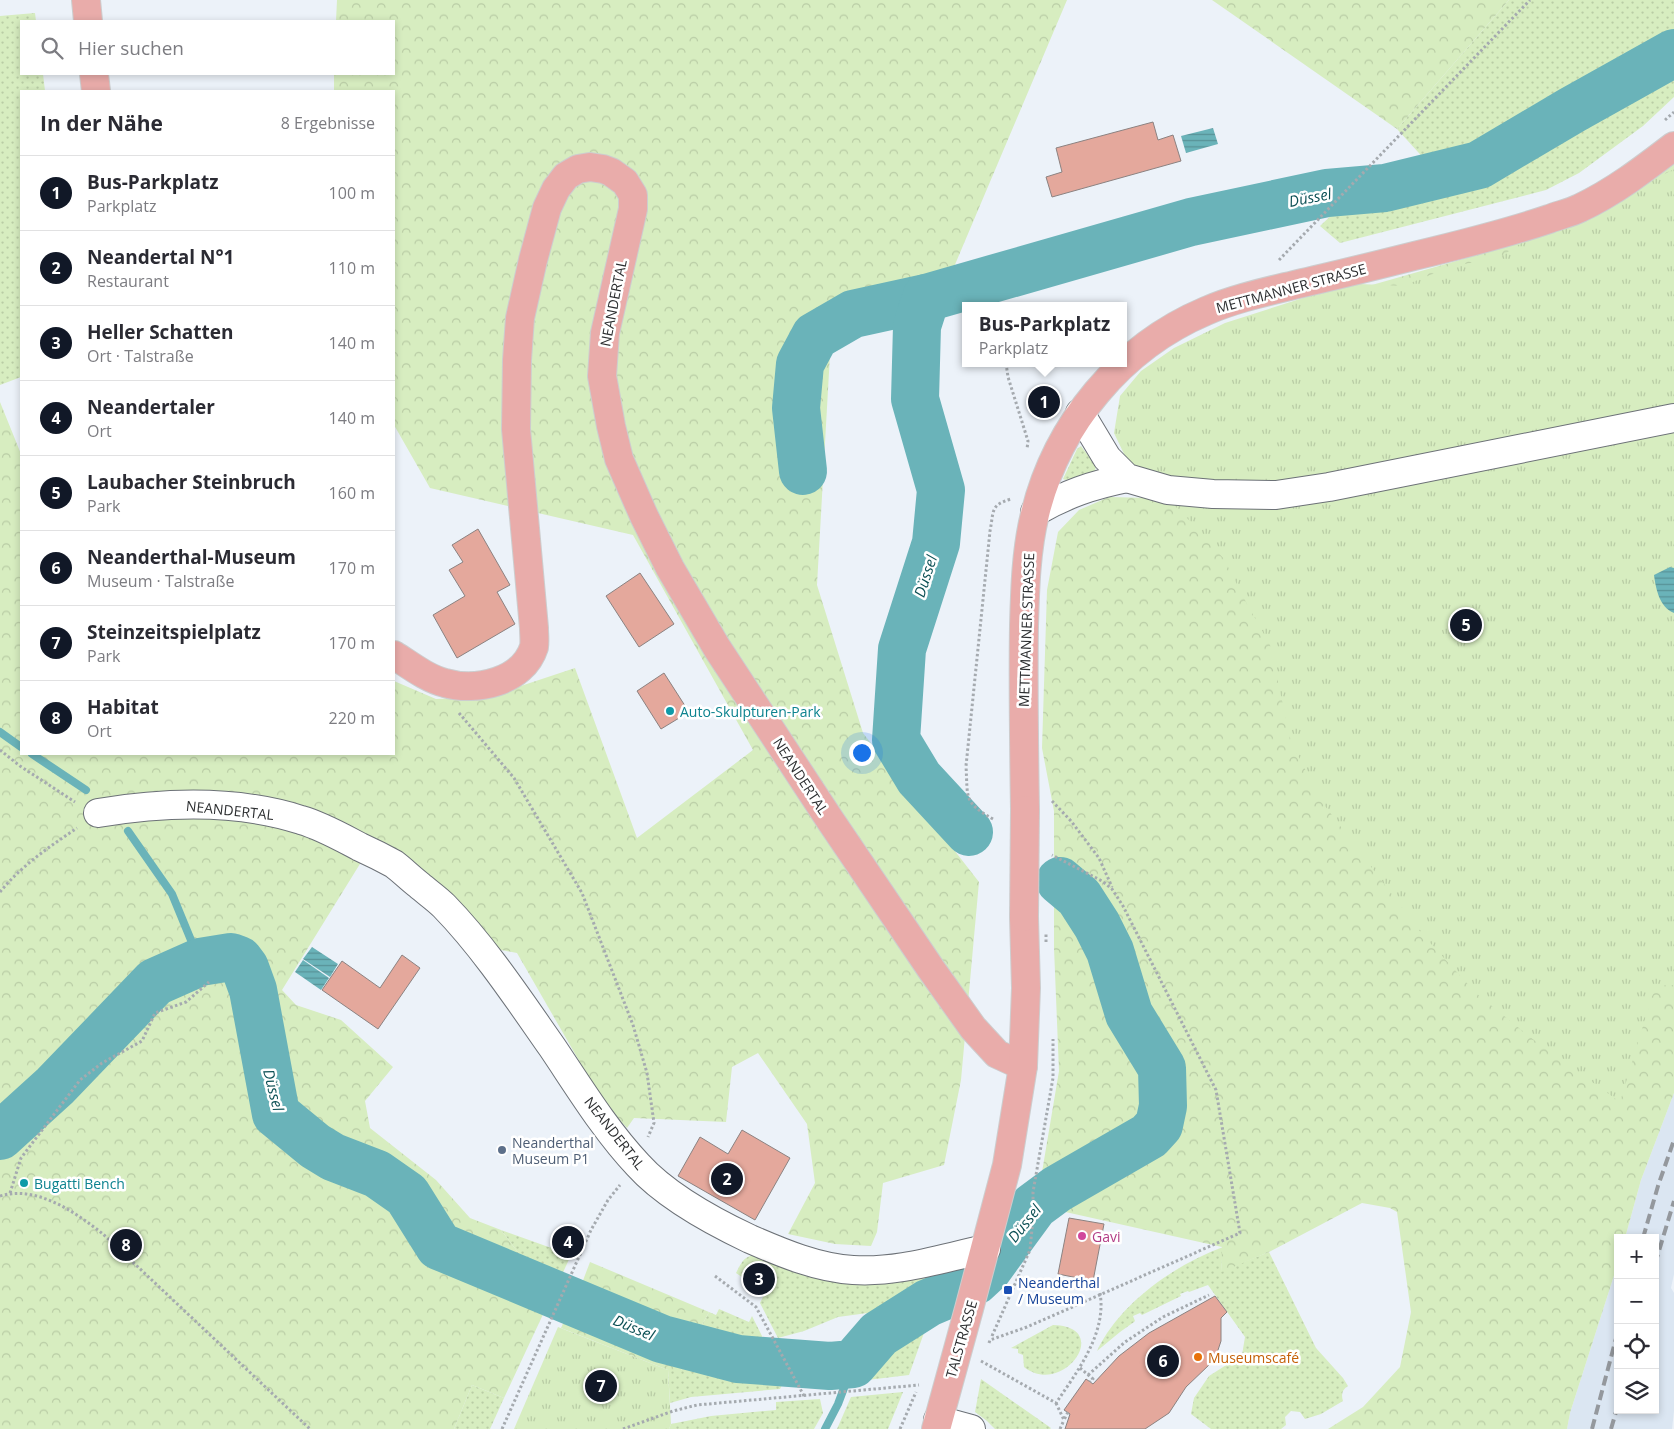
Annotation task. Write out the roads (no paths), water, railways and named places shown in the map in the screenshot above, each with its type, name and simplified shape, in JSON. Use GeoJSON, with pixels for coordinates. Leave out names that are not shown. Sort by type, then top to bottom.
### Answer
{"type":"FeatureCollection","features":[{"type":"Feature","properties":{"kind":"main road"},"geometry":{"type":"LineString","coordinates":[[86,0],[88,20]]}},
{"type":"Feature","properties":{"kind":"main road"},"geometry":{"type":"LineString","coordinates":[[94,75],[96,90]]}},
{"type":"Feature","properties":{"kind":"main road","name":"METTMANNER STRASSE"},"geometry":{"type":"LineString","coordinates":[[1127,363],[1151,341],[1207,310],[1278,289],[1437,251],[1544,221],[1579,208],[1634,177],[1674,146]]}},
{"type":"Feature","properties":{"kind":"main road","name":"NEANDERTAL"},"geometry":{"type":"LineString","coordinates":[[395,656],[429,678],[459,686],[477,685],[501,680],[516,672],[527,661],[534,646],[516,429],[520,318],[547,208],[556,189],[566,176],[578,169],[590,167],[611,172],[625,182],[633,195],[633,209],[605,333],[602,376],[619,460],[644,516],[670,568],[717,648],[931,969],[973,1028],[997,1054],[1023,1066]]}},
{"type":"Feature","properties":{"kind":"main road","name":"METTMANNER STRASSE"},"geometry":{"type":"LineString","coordinates":[[984,1254],[1008,1165],[1023,1066],[1026,988],[1023,675],[1025,603],[1030,538],[1024,506],[1080,413],[1096,392],[1122,367]]}},
{"type":"Feature","properties":{"kind":"main road","name":"TALSTRASSE"},"geometry":{"type":"LineString","coordinates":[[937,1424],[984,1254]]}},
{"type":"Feature","properties":{"kind":"lane"},"geometry":{"type":"LineString","coordinates":[[1080,413],[1107,458],[1127,478]]}},
{"type":"Feature","properties":{"kind":"lane"},"geometry":{"type":"LineString","coordinates":[[1024,506],[1055,500],[1097,484],[1127,478],[1168,490],[1213,494],[1276,495],[1329,487],[1674,418]]}},
{"type":"Feature","properties":{"kind":"lane","name":"NEANDERTAL"},"geometry":{"type":"LineString","coordinates":[[98,813],[136,807],[201,804],[268,811],[303,820],[394,864],[443,905],[503,976],[605,1124],[637,1165],[652,1180],[716,1221],[760,1243],[818,1264],[851,1270],[873,1271],[984,1254]]}},
{"type":"Feature","properties":{"kind":"lane"},"geometry":{"type":"LineString","coordinates":[[937,1424],[971,1429]]}},
{"type":"Feature","properties":{"kind":"water"},"geometry":{"type":"Polygon","coordinates":[[[1213,128],[1218,144],[1186,153],[1181,136],[1213,128]]]}},
{"type":"Feature","properties":{"kind":"water"},"geometry":{"type":"Polygon","coordinates":[[[1670,567],[1674,568],[1674,613],[1662,602],[1657,592],[1654,575],[1670,567]]]}},
{"type":"Feature","properties":{"kind":"water"},"geometry":{"type":"Polygon","coordinates":[[[312,947],[338,964],[330,977],[303,959],[312,947]]]}},
{"type":"Feature","properties":{"kind":"water"},"geometry":{"type":"Polygon","coordinates":[[[303,960],[329,978],[321,990],[295,972],[303,960]]]}},
{"type":"Feature","properties":{"kind":"waterway","name":"Düssel"},"geometry":{"type":"LineString","coordinates":[[969,832],[919,778],[896,740],[902,649],[936,543],[941,490],[915,399],[917,326],[926,298],[1191,222],[1327,193],[1385,188],[1479,165],[1674,53]]}},
{"type":"Feature","properties":{"kind":"waterway","name":"Düssel"},"geometry":{"type":"LineString","coordinates":[[803,471],[796,408],[800,364],[815,336],[853,314],[926,298]]}},
{"type":"Feature","properties":{"kind":"waterway"},"geometry":{"type":"LineString","coordinates":[[0,732],[20,746]]}},
{"type":"Feature","properties":{"kind":"waterway"},"geometry":{"type":"LineString","coordinates":[[34,755],[86,790]]}},
{"type":"Feature","properties":{"kind":"waterway"},"geometry":{"type":"LineString","coordinates":[[128,831],[172,894],[200,962]]}},
{"type":"Feature","properties":{"kind":"waterway","name":"Düssel"},"geometry":{"type":"LineString","coordinates":[[0,1136],[55,1086],[155,982],[200,962],[231,957],[239,960],[245,968],[253,990],[276,1114],[315,1146],[333,1157],[377,1174],[407,1195],[439,1246],[662,1339],[738,1359],[830,1366],[853,1364],[879,1334],[928,1303],[975,1281],[988,1269],[1034,1206],[1057,1189],[1149,1136],[1159,1125],[1163,1106],[1162,1068],[1129,1014],[1110,951],[1097,925],[1079,897],[1060,881]]}},
{"type":"Feature","properties":{"kind":"waterway"},"geometry":{"type":"LineString","coordinates":[[825,1429],[838,1404],[853,1364]]}},
{"type":"Feature","properties":{"kind":"railway"},"geometry":{"type":"LineString","coordinates":[[1644,1234],[1674,1140]]}},
{"type":"Feature","properties":{"kind":"railway"},"geometry":{"type":"LineString","coordinates":[[1659,1251],[1674,1201]]}},
{"type":"Feature","properties":{"kind":"railway"},"geometry":{"type":"LineString","coordinates":[[1592,1429],[1614,1346]]}},
{"type":"Feature","properties":{"kind":"railway"},"geometry":{"type":"LineString","coordinates":[[1611,1429],[1615,1414]]}},
{"type":"Feature","properties":{"kind":"place","name":"Bus-Parkplatz"},"geometry":{"type":"Point","coordinates":[1044,402]}},
{"type":"Feature","properties":{"kind":"place","name":"Laubacher Steinbruch"},"geometry":{"type":"Point","coordinates":[1466,625]}},
{"type":"Feature","properties":{"kind":"place","name":"Auto-Skulpturen-Park"},"geometry":{"type":"Point","coordinates":[670,711]}},
{"type":"Feature","properties":{"kind":"place","name":"Neanderthal Museum P1"},"geometry":{"type":"Point","coordinates":[502,1150]}},
{"type":"Feature","properties":{"kind":"place","name":"Neandertal N°1"},"geometry":{"type":"Point","coordinates":[727,1179]}},
{"type":"Feature","properties":{"kind":"place","name":"Bugatti Bench"},"geometry":{"type":"Point","coordinates":[24,1183]}},
{"type":"Feature","properties":{"kind":"place","name":"Gavi"},"geometry":{"type":"Point","coordinates":[1082,1236]}},
{"type":"Feature","properties":{"kind":"place","name":"Neandertaler"},"geometry":{"type":"Point","coordinates":[568,1242]}},
{"type":"Feature","properties":{"kind":"place","name":"Habitat"},"geometry":{"type":"Point","coordinates":[126,1245]}},
{"type":"Feature","properties":{"kind":"place","name":"Heller Schatten"},"geometry":{"type":"Point","coordinates":[759,1279]}},
{"type":"Feature","properties":{"kind":"place","name":"Neanderthal / Museum"},"geometry":{"type":"Point","coordinates":[1008,1290]}},
{"type":"Feature","properties":{"kind":"place","name":"Museumscafé"},"geometry":{"type":"Point","coordinates":[1198,1357]}},
{"type":"Feature","properties":{"kind":"place","name":"Neanderthal-Museum"},"geometry":{"type":"Point","coordinates":[1163,1361]}},
{"type":"Feature","properties":{"kind":"place","name":"Steinzeitspielplatz"},"geometry":{"type":"Point","coordinates":[601,1386]}}]}
